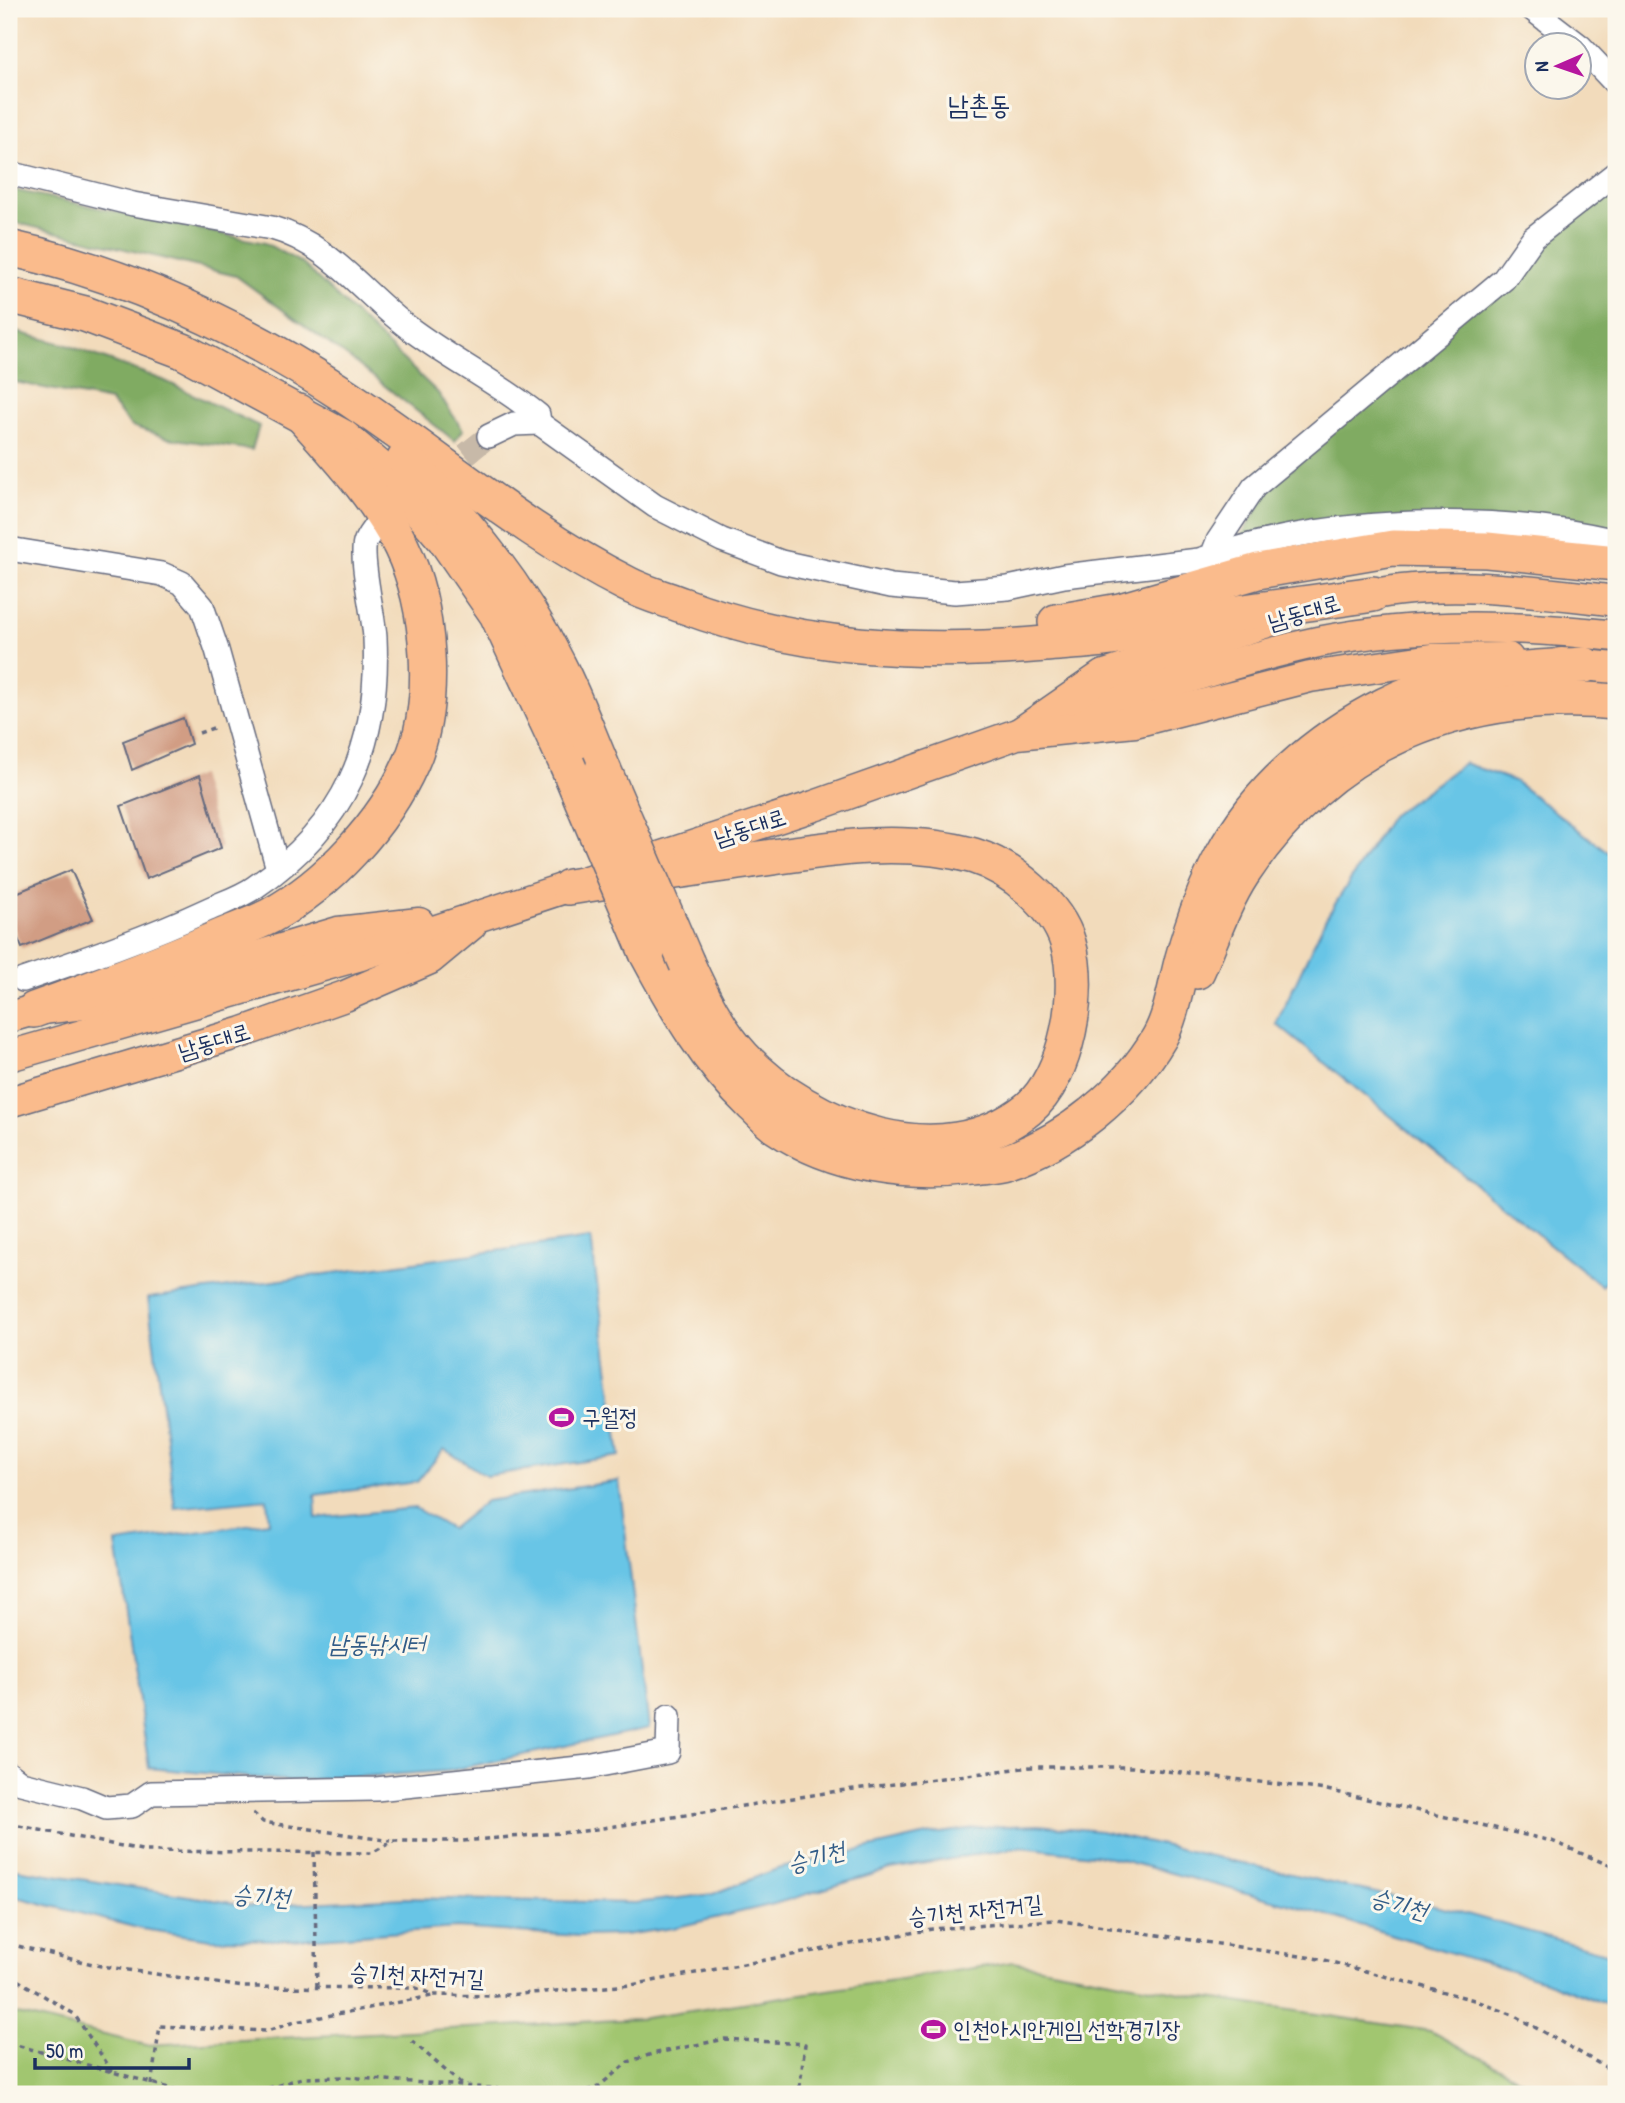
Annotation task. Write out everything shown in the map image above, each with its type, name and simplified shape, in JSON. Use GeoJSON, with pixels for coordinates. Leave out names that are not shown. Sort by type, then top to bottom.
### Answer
{"type":"FeatureCollection","features":[{"type":"Feature","properties":{"kind":"highway"},"geometry":{"type":"LineString","coordinates":[[9,248],[55,258],[153,293],[250,338],[339,392],[551,541],[629,585],[715,617],[785,635],[844,645],[936,650],[1104,638],[1166,625],[1373,594]]}},
{"type":"Feature","properties":{"kind":"highway"},"geometry":{"type":"LineString","coordinates":[[9,295],[85,314],[183,351],[342,437],[399,485],[445,539],[497,614],[566,764],[647,953],[689,1030],[728,1081],[777,1126],[833,1154],[889,1170],[944,1170],[1005,1163],[1057,1137],[1108,1100],[1142,1064],[1161,1035],[1197,971],[1240,876],[1282,821],[1331,774],[1386,739],[1443,717],[1500,706],[1579,699],[1616,702]]}},
{"type":"Feature","properties":{"kind":"highway"},"geometry":{"type":"LineString","coordinates":[[339,392],[458,513],[508,580],[558,664],[603,769],[687,964],[708,1010],[742,1056],[776,1087],[814,1112],[859,1131],[906,1141],[971,1136],[996,1129],[1030,1107],[1055,1071],[1071,1030],[1073,986],[1068,942],[1046,904],[1012,873],[975,856],[923,847],[839,846],[569,887]]}},
{"type":"Feature","properties":{"kind":"highway"},"geometry":{"type":"LineString","coordinates":[[22,1003],[143,970],[270,915],[343,863],[379,816],[412,762],[424,711],[429,658],[419,601],[403,549],[380,508],[299,412]]}},
{"type":"Feature","properties":{"kind":"highway"},"geometry":{"type":"LineString","coordinates":[[844,645],[984,634],[1120,611],[1258,571],[1393,548],[1487,550],[1616,563]]}},
{"type":"Feature","properties":{"kind":"highway"},"geometry":{"type":"LineString","coordinates":[[1161,1035],[1196,910],[1232,834],[1287,772],[1346,725],[1420,691],[1493,672],[1601,666]]}},
{"type":"Feature","properties":{"kind":"main road","name":"남동대로"},"geometry":{"type":"LineString","coordinates":[[1017,734],[1102,676],[1216,637],[1373,594],[1425,589],[1520,590],[1616,601]]}},
{"type":"Feature","properties":{"kind":"main road"},"geometry":{"type":"LineString","coordinates":[[1017,734],[1249,659],[1320,642],[1400,630],[1581,632],[1616,636]]}},
{"type":"Feature","properties":{"kind":"main road","name":"남동대로"},"geometry":{"type":"LineString","coordinates":[[9,1056],[361,955],[1017,734],[1135,722],[1310,677],[1432,659],[1509,658],[1601,666]]}},
{"type":"Feature","properties":{"kind":"main road","name":"남동대로"},"geometry":{"type":"LineString","coordinates":[[22,1003],[108,1001],[338,932],[482,915]]}},
{"type":"Feature","properties":{"kind":"main road","name":"남동대로"},"geometry":{"type":"LineString","coordinates":[[9,1102],[243,1032],[345,996],[430,959],[482,915]]}},
{"type":"Feature","properties":{"kind":"lane"},"geometry":{"type":"LineString","coordinates":[[1532,9],[1580,46],[1616,84]]}},
{"type":"Feature","properties":{"kind":"lane"},"geometry":{"type":"LineString","coordinates":[[9,173],[71,190],[272,228],[300,236],[409,328],[510,393],[538,415],[539,423]]}},
{"type":"Feature","properties":{"kind":"lane"},"geometry":{"type":"LineString","coordinates":[[1212,556],[1218,541],[1254,486],[1504,279],[1533,238],[1616,173]]}},
{"type":"Feature","properties":{"kind":"lane"},"geometry":{"type":"LineString","coordinates":[[489,436],[514,424],[539,423],[655,506],[722,540],[781,562],[836,576],[891,586],[955,592],[1008,588],[1064,576],[1212,556],[1293,535],[1396,525],[1492,525],[1616,541]]}},
{"type":"Feature","properties":{"kind":"lane"},"geometry":{"type":"LineString","coordinates":[[22,1003],[193,916],[253,889],[325,825],[352,781],[367,741],[377,676],[375,629],[364,551],[369,534],[376,525]]}},
{"type":"Feature","properties":{"kind":"lane"},"geometry":{"type":"LineString","coordinates":[[9,548],[162,574],[182,583],[202,606],[218,650],[278,869]]}},
{"type":"Feature","properties":{"kind":"lane"},"geometry":{"type":"LineString","coordinates":[[9,1774],[21,1783],[82,1798],[106,1808],[132,1806],[151,1793],[376,1789],[589,1767],[668,1752],[669,1716]]}},
{"type":"Feature","properties":{"kind":"path"},"geometry":{"type":"LineString","coordinates":[[232,1792],[263,1822],[393,1841],[462,1841],[584,1832],[838,1791],[1031,1767],[1132,1767],[1328,1790],[1552,1841],[1616,1868]]}},
{"type":"Feature","properties":{"kind":"path"},"geometry":{"type":"LineString","coordinates":[[9,1824],[147,1851],[372,1853],[393,1841]]}},
{"type":"Feature","properties":{"kind":"path","name":"승기천 자전거길"},"geometry":{"type":"LineString","coordinates":[[314,1852],[317,1989]]}},
{"type":"Feature","properties":{"kind":"path","name":"승기천 자전거길"},"geometry":{"type":"LineString","coordinates":[[9,1944],[101,1966],[230,1985],[317,1989],[416,1988],[434,1995],[494,1996],[631,1985],[932,1929],[1056,1920],[1320,1959],[1474,2000],[1513,2015],[1616,2073]]}},
{"type":"Feature","properties":{"kind":"path"},"geometry":{"type":"LineString","coordinates":[[9,1975],[74,2014],[114,2074]]}},
{"type":"Feature","properties":{"kind":"path"},"geometry":{"type":"LineString","coordinates":[[151,2085],[160,2026],[267,2031],[295,2022],[434,1995]]}},
{"type":"Feature","properties":{"kind":"path"},"geometry":{"type":"LineString","coordinates":[[577,2094],[598,2087],[628,2062],[725,2039],[805,2044],[799,2094]]}},
{"type":"Feature","properties":{"kind":"path"},"geometry":{"type":"LineString","coordinates":[[412,2041],[463,2086]]}},
{"type":"Feature","properties":{"kind":"path"},"geometry":{"type":"LineString","coordinates":[[9,2043],[151,2085],[191,2094]]}},
{"type":"Feature","properties":{"kind":"path"},"geometry":{"type":"LineString","coordinates":[[249,2094],[302,2078],[346,2077],[568,2094]]}},
{"type":"Feature","properties":{"kind":"path"},"geometry":{"type":"LineString","coordinates":[[486,2088],[486,2094]]}},
{"type":"Feature","properties":{"kind":"green space"},"geometry":{"type":"Polygon","coordinates":[[[9,189],[265,243],[302,263],[438,393],[463,430],[455,441],[353,361],[236,276],[9,221],[9,189]]]}},
{"type":"Feature","properties":{"kind":"green space"},"geometry":{"type":"Polygon","coordinates":[[[1609,194],[1616,200],[1616,536],[1240,538],[1270,488],[1552,232],[1609,194]]]}},
{"type":"Feature","properties":{"kind":"green space"},"geometry":{"type":"Polygon","coordinates":[[[9,330],[67,345],[163,380],[259,426],[252,450],[168,438],[131,426],[110,401],[9,381],[9,330]]]}},
{"type":"Feature","properties":{"kind":"green space","name":"인천아시안게임 선학경기장"},"geometry":{"type":"Polygon","coordinates":[[[1013,1962],[1209,1998],[1430,2031],[1548,2094],[9,2094],[9,2012],[146,2045],[638,2019],[1013,1962]]]}},
{"type":"Feature","properties":{"kind":"water"},"geometry":{"type":"Polygon","coordinates":[[[1464,763],[1514,781],[1616,858],[1616,1268],[1602,1286],[1276,1024],[1325,920],[1391,816],[1464,763]]]}},
{"type":"Feature","properties":{"kind":"water","name":"남동낚시터"},"geometry":{"type":"Polygon","coordinates":[[[591,1238],[620,1456],[486,1476],[444,1449],[417,1482],[315,1495],[316,1518],[415,1508],[451,1529],[486,1501],[619,1481],[649,1728],[448,1771],[292,1781],[149,1768],[116,1543],[269,1522],[267,1499],[175,1508],[148,1298],[591,1238]]]}},
{"type":"Feature","properties":{"kind":"water","name":"승기천"},"geometry":{"type":"Polygon","coordinates":[[[1038,1825],[1100,1831],[1456,1911],[1616,1956],[1616,2008],[1551,1983],[1307,1909],[1110,1857],[1021,1847],[891,1869],[774,1904],[673,1928],[624,1935],[580,1936],[456,1928],[290,1940],[211,1939],[142,1929],[9,1895],[9,1868],[252,1906],[405,1898],[635,1903],[713,1894],[777,1869],[927,1835],[981,1827],[1038,1825]]]}},
{"type":"Feature","properties":{"kind":"building"},"geometry":{"type":"Polygon","coordinates":[[[183,718],[191,744],[132,770],[123,741],[183,718]]]}},
{"type":"Feature","properties":{"kind":"building"},"geometry":{"type":"Polygon","coordinates":[[[200,775],[221,848],[146,879],[121,806],[200,775]]]}},
{"type":"Feature","properties":{"kind":"building"},"geometry":{"type":"Polygon","coordinates":[[[71,870],[93,919],[22,948],[9,918],[9,896],[71,870]]]}},
{"type":"Feature","properties":{"kind":"tunnel"},"geometry":{"type":"LineString","coordinates":[[439,476],[489,436]]}},
{"type":"Feature","properties":{"kind":"place","name":"구월정"},"geometry":{"type":"Point","coordinates":[562,1417]}},
{"type":"Feature","properties":{"kind":"place","name":"인천아시안게임 선학경기장"},"geometry":{"type":"Point","coordinates":[933,2029]}},
{"type":"Feature","properties":{"kind":"district","name":"남촌동"},"geometry":{"type":"Point","coordinates":[979,105]}}]}
